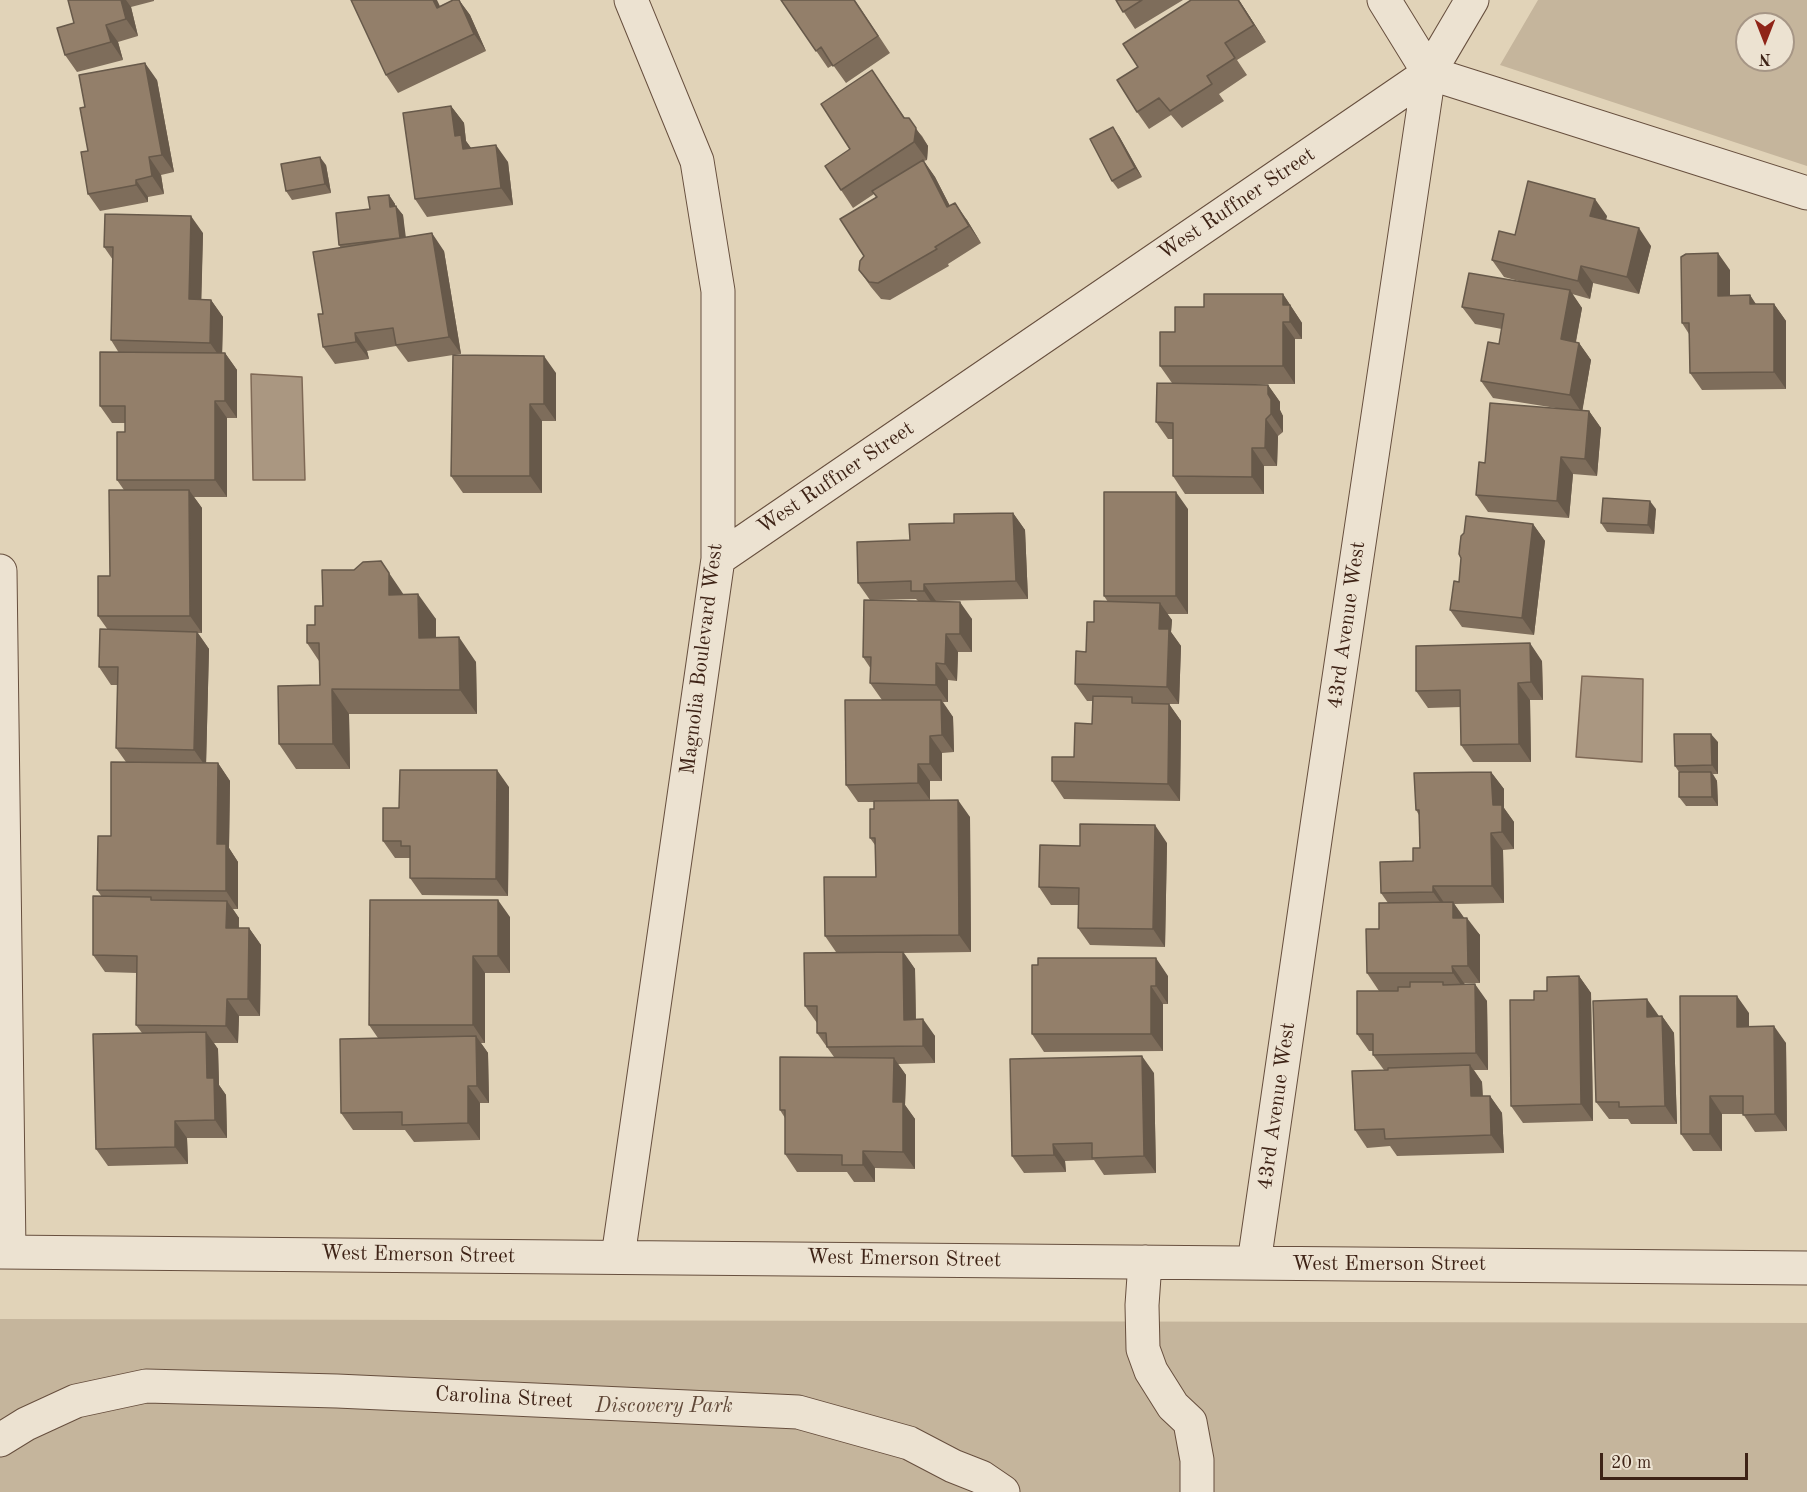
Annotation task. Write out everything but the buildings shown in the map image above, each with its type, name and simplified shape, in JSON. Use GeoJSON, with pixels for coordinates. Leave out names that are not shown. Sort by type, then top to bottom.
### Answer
{"type":"FeatureCollection","features":[{"type":"Feature","properties":{"kind":"street","name":"Magnolia Boulevard West"},"geometry":{"type":"LineString","coordinates":[[618,1257],[718,559],[718,291],[697,160],[631,0]]}},
{"type":"Feature","properties":{"kind":"street"},"geometry":{"type":"LineString","coordinates":[[1384,0],[1429,73],[1807,194]]}},
{"type":"Feature","properties":{"kind":"street"},"geometry":{"type":"LineString","coordinates":[[1429,73],[1472,0]]}},
{"type":"Feature","properties":{"kind":"street","name":"West Ruffner Street"},"geometry":{"type":"LineString","coordinates":[[718,559],[1429,73]]}},
{"type":"Feature","properties":{"kind":"street","name":"43rd Avenue West"},"geometry":{"type":"LineString","coordinates":[[1254,1263],[1429,73]]}},
{"type":"Feature","properties":{"kind":"street"},"geometry":{"type":"LineString","coordinates":[[0,571],[5,1252]]}},
{"type":"Feature","properties":{"kind":"street","name":"West Emerson Street"},"geometry":{"type":"LineString","coordinates":[[5,1252],[1807,1268]]}},
{"type":"Feature","properties":{"kind":"street"},"geometry":{"type":"LineString","coordinates":[[1145,1262],[1142,1305],[1143,1349],[1151,1371],[1173,1406],[1190,1422],[1197,1460],[1197,1492]]}},
{"type":"Feature","properties":{"kind":"street","name":"Carolina Street"},"geometry":{"type":"LineString","coordinates":[[0,1440],[26,1424],[76,1401],[146,1386],[337,1391],[798,1412],[909,1443],[981,1478],[1003,1492]]}},
{"type":"Feature","properties":{"kind":"green space"},"geometry":{"type":"Polygon","coordinates":[[[1538,0],[1807,0],[1807,166],[1500,65],[1538,0]]]}},
{"type":"Feature","properties":{"kind":"green space","name":"Discovery Park"},"geometry":{"type":"Polygon","coordinates":[[[0,1319],[1807,1323],[1807,1492],[0,1492],[0,1319]]]}},
{"type":"Feature","properties":{"kind":"shaded area"},"geometry":{"type":"Polygon","coordinates":[[[251,374],[302,377],[305,480],[253,480],[251,374]]]}},
{"type":"Feature","properties":{"kind":"shaded area"},"geometry":{"type":"Polygon","coordinates":[[[1582,676],[1643,679],[1642,762],[1576,757],[1582,676]]]}}]}
